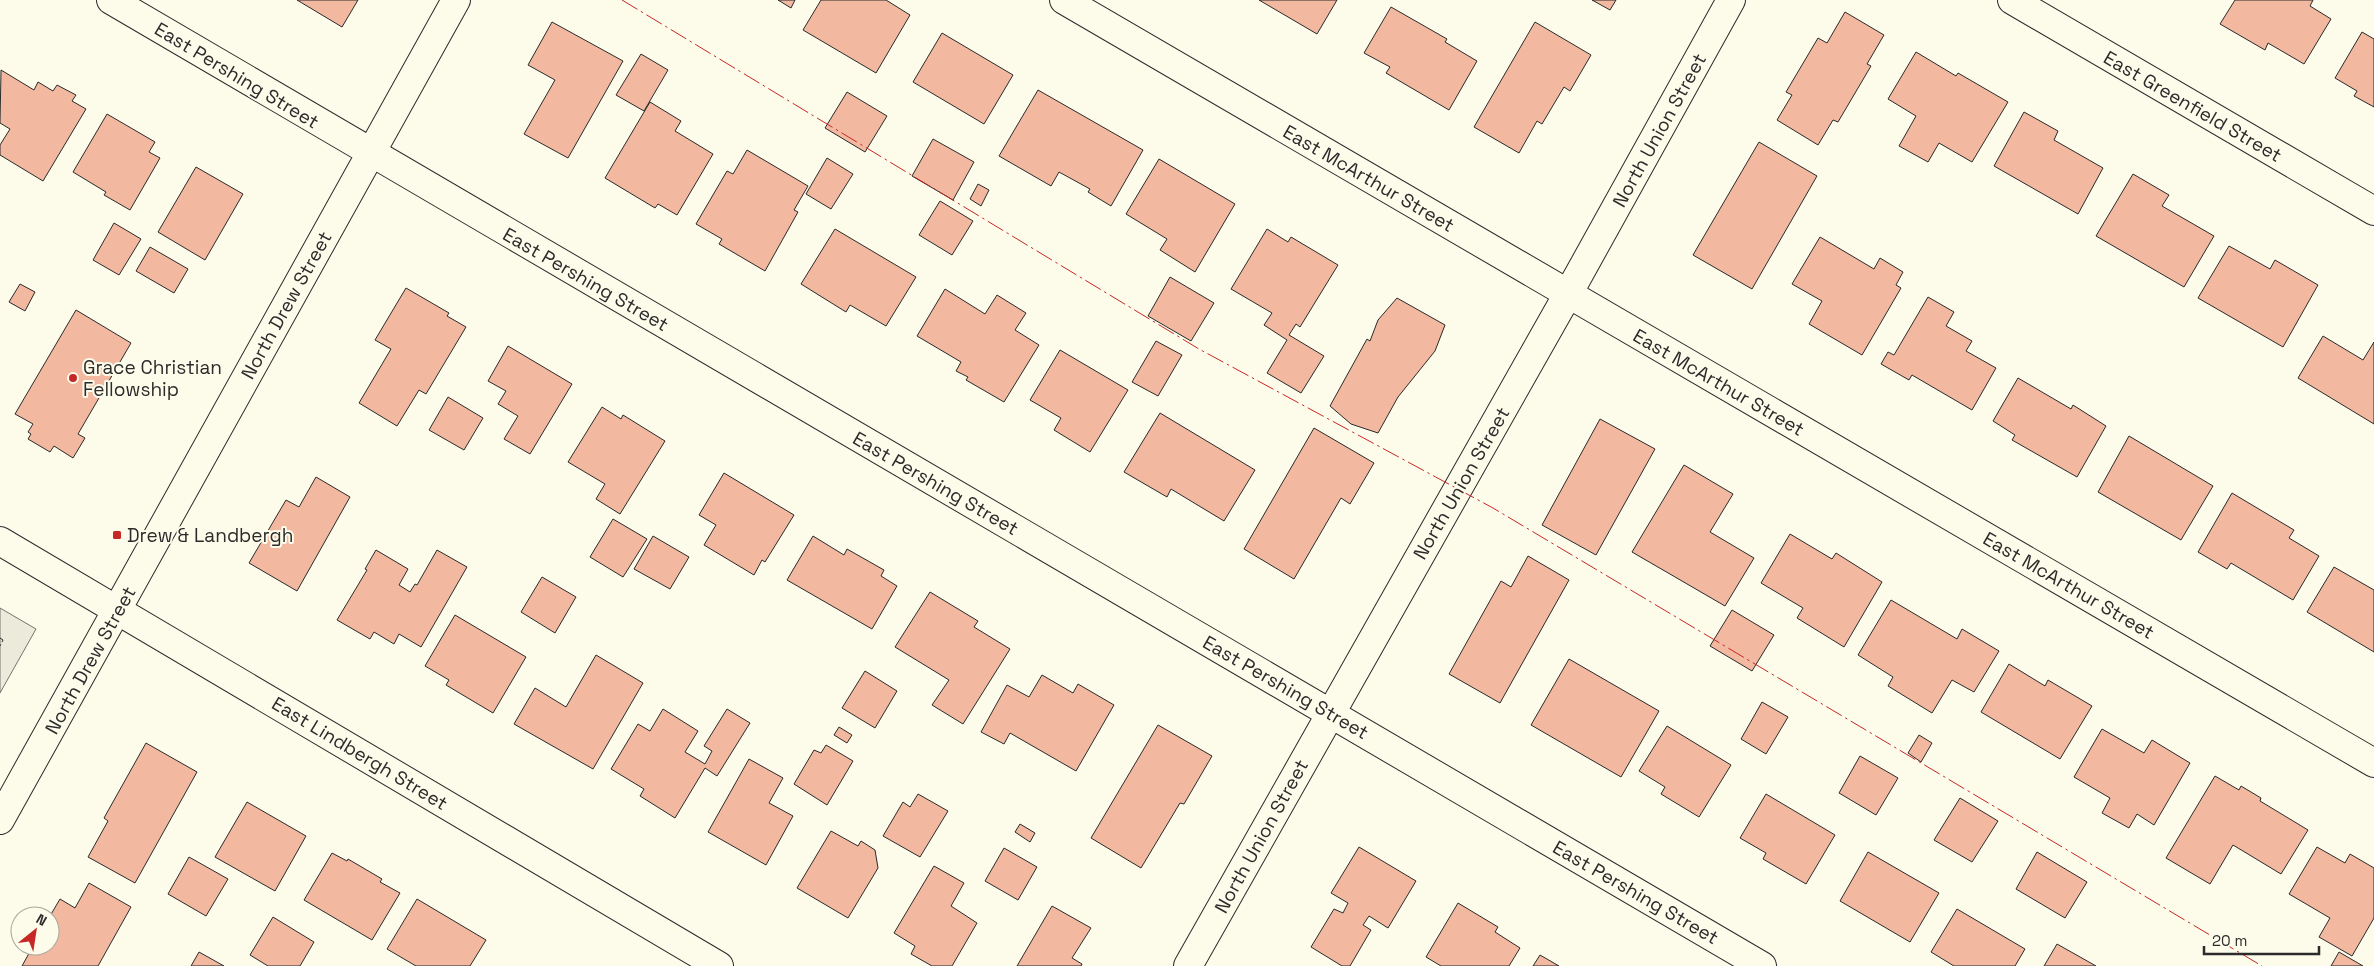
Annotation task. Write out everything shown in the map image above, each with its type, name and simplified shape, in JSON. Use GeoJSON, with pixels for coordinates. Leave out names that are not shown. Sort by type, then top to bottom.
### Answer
{"type":"FeatureCollection","features":[{"type":"Feature","properties":{"kind":"street","name":"East Pershing Street"},"geometry":{"type":"LineString","coordinates":[[110,0],[1762,966]]}},
{"type":"Feature","properties":{"kind":"street","name":"North Drew Street"},"geometry":{"type":"LineString","coordinates":[[0,820],[119,610],[456,0]]}},
{"type":"Feature","properties":{"kind":"street","name":"East McArthur Street"},"geometry":{"type":"LineString","coordinates":[[1064,0],[2374,763]]}},
{"type":"Feature","properties":{"kind":"street","name":"North Union Street"},"geometry":{"type":"LineString","coordinates":[[1188,966],[1732,0]]}},
{"type":"Feature","properties":{"kind":"street","name":"East Greenfield Street"},"geometry":{"type":"LineString","coordinates":[[2012,0],[2374,211]]}},
{"type":"Feature","properties":{"kind":"street","name":"East Lindbergh Street"},"geometry":{"type":"LineString","coordinates":[[0,541],[719,966]]}},
{"type":"Feature","properties":{"kind":"shaded area"},"geometry":{"type":"Polygon","coordinates":[[[0,608],[36,629],[0,693],[0,608]]]}},
{"type":"Feature","properties":{"kind":"building"},"geometry":{"type":"Polygon","coordinates":[[[297,0],[358,0],[342,27],[297,0]]]}},
{"type":"Feature","properties":{"kind":"building"},"geometry":{"type":"Polygon","coordinates":[[[778,0],[795,0],[791,8],[778,0]]]}},
{"type":"Feature","properties":{"kind":"building"},"geometry":{"type":"Polygon","coordinates":[[[821,0],[886,0],[910,15],[876,73],[803,30],[821,0]]]}},
{"type":"Feature","properties":{"kind":"building"},"geometry":{"type":"Polygon","coordinates":[[[1259,0],[1337,0],[1317,34],[1259,0]]]}},
{"type":"Feature","properties":{"kind":"building"},"geometry":{"type":"Polygon","coordinates":[[[1592,0],[1616,0],[1610,10],[1592,0]]]}},
{"type":"Feature","properties":{"kind":"building"},"geometry":{"type":"Polygon","coordinates":[[[2235,0],[2313,0],[2310,6],[2331,19],[2304,64],[2268,43],[2265,50],[2220,24],[2235,0]]]}},
{"type":"Feature","properties":{"kind":"building"},"geometry":{"type":"Polygon","coordinates":[[[1391,7],[1447,39],[1445,42],[1477,61],[1449,110],[1386,73],[1390,67],[1364,53],[1391,7]]]}},
{"type":"Feature","properties":{"kind":"building"},"geometry":{"type":"Polygon","coordinates":[[[1845,12],[1884,35],[1867,64],[1871,66],[1838,122],[1833,120],[1818,145],[1777,120],[1792,95],[1786,92],[1818,38],[1827,43],[1845,12]]]}},
{"type":"Feature","properties":{"kind":"building"},"geometry":{"type":"Polygon","coordinates":[[[552,22],[623,61],[568,158],[524,134],[555,80],[528,65],[552,22]]]}},
{"type":"Feature","properties":{"kind":"building"},"geometry":{"type":"Polygon","coordinates":[[[1535,22],[1591,55],[1570,91],[1564,87],[1542,124],[1537,121],[1519,153],[1474,127],[1535,22]]]}},
{"type":"Feature","properties":{"kind":"building"},"geometry":{"type":"Polygon","coordinates":[[[2362,32],[2374,39],[2374,107],[2354,96],[2357,91],[2335,78],[2362,32]]]}},
{"type":"Feature","properties":{"kind":"building"},"geometry":{"type":"Polygon","coordinates":[[[942,33],[1013,75],[984,124],[913,82],[942,33]]]}},
{"type":"Feature","properties":{"kind":"building"},"geometry":{"type":"Polygon","coordinates":[[[1916,52],[1956,76],[1958,73],[2008,102],[1972,162],[1939,143],[1928,162],[1899,146],[1916,116],[1888,99],[1916,52]]]}},
{"type":"Feature","properties":{"kind":"building"},"geometry":{"type":"Polygon","coordinates":[[[641,54],[668,70],[644,111],[616,95],[641,54]]]}},
{"type":"Feature","properties":{"kind":"building"},"geometry":{"type":"Polygon","coordinates":[[[1,70],[34,90],[38,82],[53,91],[57,85],[76,95],[72,101],[86,109],[43,181],[0,155],[0,145],[10,129],[0,123],[1,70]]]}},
{"type":"Feature","properties":{"kind":"building"},"geometry":{"type":"Polygon","coordinates":[[[1038,90],[1143,150],[1111,206],[1088,192],[1090,189],[1059,172],[1051,186],[999,156],[1038,90]]]}},
{"type":"Feature","properties":{"kind":"building"},"geometry":{"type":"Polygon","coordinates":[[[847,92],[887,116],[865,152],[825,128],[847,92]]]}},
{"type":"Feature","properties":{"kind":"building"},"geometry":{"type":"Polygon","coordinates":[[[650,102],[681,121],[675,131],[713,154],[677,215],[658,204],[655,208],[605,178],[650,102]]]}},
{"type":"Feature","properties":{"kind":"building"},"geometry":{"type":"Polygon","coordinates":[[[2024,112],[2058,131],[2054,140],[2103,168],[2078,214],[1994,166],[2024,112]]]}},
{"type":"Feature","properties":{"kind":"building"},"geometry":{"type":"Polygon","coordinates":[[[107,114],[155,142],[149,152],[160,158],[130,210],[104,195],[106,192],[73,172],[107,114]]]}},
{"type":"Feature","properties":{"kind":"building"},"geometry":{"type":"Polygon","coordinates":[[[933,139],[974,162],[953,200],[912,176],[933,139]]]}},
{"type":"Feature","properties":{"kind":"building"},"geometry":{"type":"Polygon","coordinates":[[[1759,142],[1817,176],[1752,289],[1693,255],[1759,142]]]}},
{"type":"Feature","properties":{"kind":"building"},"geometry":{"type":"Polygon","coordinates":[[[747,150],[808,186],[794,210],[798,212],[765,271],[719,244],[722,239],[696,224],[727,171],[733,174],[747,150]]]}},
{"type":"Feature","properties":{"kind":"building"},"geometry":{"type":"Polygon","coordinates":[[[827,158],[853,174],[831,209],[806,194],[827,158]]]}},
{"type":"Feature","properties":{"kind":"building"},"geometry":{"type":"Polygon","coordinates":[[[1159,159],[1235,204],[1195,272],[1160,250],[1167,239],[1126,214],[1159,159]]]}},
{"type":"Feature","properties":{"kind":"building"},"geometry":{"type":"Polygon","coordinates":[[[196,167],[243,194],[205,260],[158,232],[196,167]]]}},
{"type":"Feature","properties":{"kind":"building"},"geometry":{"type":"Polygon","coordinates":[[[2133,174],[2169,195],[2162,206],[2214,236],[2184,287],[2096,236],[2133,174]]]}},
{"type":"Feature","properties":{"kind":"building"},"geometry":{"type":"Polygon","coordinates":[[[978,184],[989,190],[981,206],[970,199],[978,184]]]}},
{"type":"Feature","properties":{"kind":"building"},"geometry":{"type":"Polygon","coordinates":[[[940,201],[973,221],[952,255],[919,235],[940,201]]]}},
{"type":"Feature","properties":{"kind":"building"},"geometry":{"type":"Polygon","coordinates":[[[114,223],[141,239],[119,275],[93,260],[114,223]]]}},
{"type":"Feature","properties":{"kind":"building"},"geometry":{"type":"Polygon","coordinates":[[[835,229],[916,277],[886,326],[850,305],[846,312],[801,284],[835,229]]]}},
{"type":"Feature","properties":{"kind":"building"},"geometry":{"type":"Polygon","coordinates":[[[1267,229],[1288,242],[1291,237],[1338,265],[1300,327],[1296,324],[1289,335],[1324,356],[1301,393],[1267,373],[1287,340],[1264,325],[1272,313],[1231,289],[1267,229]]]}},
{"type":"Feature","properties":{"kind":"building"},"geometry":{"type":"Polygon","coordinates":[[[1820,237],[1874,269],[1880,258],[1903,272],[1896,285],[1901,288],[1862,355],[1809,324],[1822,301],[1792,284],[1820,237]]]}},
{"type":"Feature","properties":{"kind":"building"},"geometry":{"type":"Polygon","coordinates":[[[2229,246],[2270,269],[2275,260],[2318,285],[2283,347],[2198,298],[2229,246]]]}},
{"type":"Feature","properties":{"kind":"building"},"geometry":{"type":"Polygon","coordinates":[[[150,247],[188,269],[174,293],[136,271],[150,247]]]}},
{"type":"Feature","properties":{"kind":"building"},"geometry":{"type":"Polygon","coordinates":[[[1170,277],[1214,303],[1191,341],[1148,316],[1170,277]]]}},
{"type":"Feature","properties":{"kind":"building"},"geometry":{"type":"Polygon","coordinates":[[[20,284],[35,292],[25,311],[9,302],[20,284]]]}},
{"type":"Feature","properties":{"kind":"building"},"geometry":{"type":"Polygon","coordinates":[[[406,288],[449,313],[447,316],[466,327],[426,394],[419,390],[397,426],[359,403],[391,349],[375,340],[406,288]]]}},
{"type":"Feature","properties":{"kind":"building"},"geometry":{"type":"Polygon","coordinates":[[[945,289],[985,314],[997,295],[1026,313],[1015,330],[1039,345],[1004,402],[966,380],[968,377],[956,371],[961,362],[917,336],[945,289]]]}},
{"type":"Feature","properties":{"kind":"building"},"geometry":{"type":"Polygon","coordinates":[[[1928,297],[1954,312],[1946,326],[1972,341],[1966,351],[1996,368],[1972,410],[1912,375],[1909,380],[1881,364],[1888,352],[1894,355],[1928,297]]]}},
{"type":"Feature","properties":{"kind":"building"},"geometry":{"type":"Polygon","coordinates":[[[1397,298],[1445,325],[1435,351],[1398,397],[1378,433],[1351,424],[1330,406],[1367,339],[1370,341],[1378,320],[1397,298]]]}},
{"type":"Feature","properties":{"kind":"building","name":"Grace Christian Fellowship"},"geometry":{"type":"Polygon","coordinates":[[[76,310],[131,343],[78,434],[85,438],[73,458],[54,446],[50,452],[28,439],[31,434],[28,432],[33,424],[15,414],[76,310]]]}},
{"type":"Feature","properties":{"kind":"building"},"geometry":{"type":"Polygon","coordinates":[[[2323,336],[2363,360],[2374,342],[2374,424],[2298,378],[2323,336]]]}},
{"type":"Feature","properties":{"kind":"building"},"geometry":{"type":"Polygon","coordinates":[[[1156,341],[1182,355],[1158,396],[1132,382],[1156,341]]]}},
{"type":"Feature","properties":{"kind":"building"},"geometry":{"type":"Polygon","coordinates":[[[508,346],[572,384],[530,454],[504,439],[518,416],[498,404],[506,391],[488,381],[508,346]]]}},
{"type":"Feature","properties":{"kind":"building"},"geometry":{"type":"Polygon","coordinates":[[[1060,350],[1128,390],[1090,452],[1054,430],[1061,418],[1030,400],[1060,350]]]}},
{"type":"Feature","properties":{"kind":"building"},"geometry":{"type":"Polygon","coordinates":[[[2018,378],[2071,409],[2073,405],[2106,426],[2077,477],[2012,440],[2015,435],[1993,421],[2018,378]]]}},
{"type":"Feature","properties":{"kind":"building"},"geometry":{"type":"Polygon","coordinates":[[[448,397],[483,418],[464,450],[429,430],[448,397]]]}},
{"type":"Feature","properties":{"kind":"building"},"geometry":{"type":"Polygon","coordinates":[[[602,407],[621,419],[623,415],[665,441],[620,514],[596,499],[605,484],[568,462],[602,407]]]}},
{"type":"Feature","properties":{"kind":"building"},"geometry":{"type":"Polygon","coordinates":[[[1160,413],[1255,470],[1224,521],[1171,489],[1167,497],[1124,472],[1160,413]]]}},
{"type":"Feature","properties":{"kind":"building"},"geometry":{"type":"Polygon","coordinates":[[[1600,419],[1655,449],[1596,555],[1542,525],[1600,419]]]}},
{"type":"Feature","properties":{"kind":"building"},"geometry":{"type":"Polygon","coordinates":[[[1314,428],[1374,463],[1350,504],[1341,498],[1294,579],[1244,549],[1314,428]]]}},
{"type":"Feature","properties":{"kind":"building"},"geometry":{"type":"Polygon","coordinates":[[[2129,436],[2213,486],[2181,540],[2098,492],[2129,436]]]}},
{"type":"Feature","properties":{"kind":"building"},"geometry":{"type":"Polygon","coordinates":[[[1684,465],[1733,494],[1710,532],[1754,558],[1725,606],[1632,552],[1684,465]]]}},
{"type":"Feature","properties":{"kind":"building"},"geometry":{"type":"Polygon","coordinates":[[[724,473],[794,515],[765,562],[762,560],[754,575],[704,545],[716,525],[699,515],[724,473]]]}},
{"type":"Feature","properties":{"kind":"building"},"geometry":{"type":"Polygon","coordinates":[[[316,477],[350,497],[297,591],[249,563],[286,500],[299,507],[316,477]]]}},
{"type":"Feature","properties":{"kind":"building"},"geometry":{"type":"Polygon","coordinates":[[[2232,493],[2294,530],[2289,538],[2319,556],[2293,600],[2231,563],[2227,569],[2198,552],[2232,493]]]}},
{"type":"Feature","properties":{"kind":"building"},"geometry":{"type":"Polygon","coordinates":[[[613,519],[647,539],[623,577],[590,557],[613,519]]]}},
{"type":"Feature","properties":{"kind":"building"},"geometry":{"type":"Polygon","coordinates":[[[1790,534],[1832,559],[1836,553],[1882,582],[1844,647],[1797,618],[1803,608],[1761,583],[1790,534]]]}},
{"type":"Feature","properties":{"kind":"building"},"geometry":{"type":"Polygon","coordinates":[[[653,536],[689,557],[670,589],[634,569],[653,536]]]}},
{"type":"Feature","properties":{"kind":"building"},"geometry":{"type":"Polygon","coordinates":[[[813,536],[844,555],[847,549],[884,570],[881,576],[897,586],[872,629],[787,580],[813,536]]]}},
{"type":"Feature","properties":{"kind":"building"},"geometry":{"type":"Polygon","coordinates":[[[376,550],[408,569],[399,585],[410,592],[415,584],[417,585],[437,550],[467,567],[421,647],[399,634],[394,644],[374,632],[370,639],[337,620],[367,570],[365,569],[376,550]]]}},
{"type":"Feature","properties":{"kind":"building"},"geometry":{"type":"Polygon","coordinates":[[[1528,556],[1569,580],[1500,703],[1449,674],[1501,581],[1511,587],[1528,556]]]}},
{"type":"Feature","properties":{"kind":"building"},"geometry":{"type":"Polygon","coordinates":[[[2334,567],[2374,590],[2374,652],[2307,612],[2334,567]]]}},
{"type":"Feature","properties":{"kind":"building"},"geometry":{"type":"Polygon","coordinates":[[[542,577],[576,597],[555,633],[521,612],[542,577]]]}},
{"type":"Feature","properties":{"kind":"building"},"geometry":{"type":"Polygon","coordinates":[[[930,592],[978,621],[974,627],[1010,649],[963,724],[932,705],[949,680],[895,647],[930,592]]]}},
{"type":"Feature","properties":{"kind":"building"},"geometry":{"type":"Polygon","coordinates":[[[1891,600],[1957,639],[1962,629],[1999,651],[1974,692],[1952,680],[1932,713],[1888,686],[1893,677],[1858,655],[1891,600]]]}},
{"type":"Feature","properties":{"kind":"building"},"geometry":{"type":"Polygon","coordinates":[[[1732,610],[1774,635],[1752,671],[1710,646],[1732,610]]]}},
{"type":"Feature","properties":{"kind":"building"},"geometry":{"type":"Polygon","coordinates":[[[455,615],[526,657],[493,713],[446,685],[449,680],[425,666],[455,615]]]}},
{"type":"Feature","properties":{"kind":"building"},"geometry":{"type":"Polygon","coordinates":[[[596,655],[643,683],[593,769],[514,724],[535,688],[566,707],[596,655]]]}},
{"type":"Feature","properties":{"kind":"building"},"geometry":{"type":"Polygon","coordinates":[[[1569,659],[1659,711],[1621,777],[1531,725],[1569,659]]]}},
{"type":"Feature","properties":{"kind":"building"},"geometry":{"type":"Polygon","coordinates":[[[2009,664],[2045,686],[2048,680],[2092,706],[2060,759],[1981,712],[2009,664]]]}},
{"type":"Feature","properties":{"kind":"building"},"geometry":{"type":"Polygon","coordinates":[[[865,671],[897,691],[875,728],[842,708],[865,671]]]}},
{"type":"Feature","properties":{"kind":"building"},"geometry":{"type":"Polygon","coordinates":[[[1042,675],[1073,693],[1078,684],[1114,705],[1076,771],[1010,733],[1004,744],[981,732],[1007,685],[1029,697],[1042,675]]]}},
{"type":"Feature","properties":{"kind":"building"},"geometry":{"type":"Polygon","coordinates":[[[1762,702],[1788,717],[1766,754],[1741,739],[1762,702]]]}},
{"type":"Feature","properties":{"kind":"building"},"geometry":{"type":"Polygon","coordinates":[[[663,709],[698,731],[685,752],[705,764],[712,751],[704,746],[727,709],[750,723],[717,776],[705,768],[675,818],[640,796],[644,789],[611,769],[638,724],[650,731],[663,709]]]}},
{"type":"Feature","properties":{"kind":"building"},"geometry":{"type":"Polygon","coordinates":[[[1158,725],[1212,756],[1184,804],[1180,803],[1141,868],[1091,838],[1158,725]]]}},
{"type":"Feature","properties":{"kind":"building"},"geometry":{"type":"Polygon","coordinates":[[[1667,726],[1731,765],[1699,817],[1661,794],[1665,787],[1639,771],[1667,726]]]}},
{"type":"Feature","properties":{"kind":"building"},"geometry":{"type":"Polygon","coordinates":[[[839,727],[852,735],[847,743],[834,735],[839,727]]]}},
{"type":"Feature","properties":{"kind":"building"},"geometry":{"type":"Polygon","coordinates":[[[2102,729],[2144,753],[2152,740],[2190,763],[2154,825],[2137,814],[2129,828],[2102,813],[2110,798],[2074,777],[2102,729]]]}},
{"type":"Feature","properties":{"kind":"building"},"geometry":{"type":"Polygon","coordinates":[[[1919,735],[1932,743],[1921,762],[1908,753],[1919,735]]]}},
{"type":"Feature","properties":{"kind":"building"},"geometry":{"type":"Polygon","coordinates":[[[146,743],[197,772],[135,883],[88,857],[108,821],[104,818],[146,743]]]}},
{"type":"Feature","properties":{"kind":"building"},"geometry":{"type":"Polygon","coordinates":[[[826,745],[853,761],[827,805],[794,784],[814,750],[821,753],[826,745]]]}},
{"type":"Feature","properties":{"kind":"building"},"geometry":{"type":"Polygon","coordinates":[[[1860,756],[1898,778],[1876,815],[1839,793],[1860,756]]]}},
{"type":"Feature","properties":{"kind":"building"},"geometry":{"type":"Polygon","coordinates":[[[749,759],[783,778],[769,803],[793,816],[766,865],[708,832],[749,759]]]}},
{"type":"Feature","properties":{"kind":"building"},"geometry":{"type":"Polygon","coordinates":[[[2215,776],[2239,790],[2241,786],[2261,798],[2260,801],[2308,830],[2281,874],[2233,845],[2210,884],[2166,858],[2215,776]]]}},
{"type":"Feature","properties":{"kind":"building"},"geometry":{"type":"Polygon","coordinates":[[[918,794],[948,811],[920,857],[883,836],[903,802],[910,807],[918,794]]]}},
{"type":"Feature","properties":{"kind":"building"},"geometry":{"type":"Polygon","coordinates":[[[1766,794],[1835,835],[1806,884],[1763,859],[1766,853],[1740,838],[1766,794]]]}},
{"type":"Feature","properties":{"kind":"building"},"geometry":{"type":"Polygon","coordinates":[[[1960,798],[1998,821],[1972,862],[1934,840],[1960,798]]]}},
{"type":"Feature","properties":{"kind":"building"},"geometry":{"type":"Polygon","coordinates":[[[247,802],[306,836],[275,891],[215,857],[247,802]]]}},
{"type":"Feature","properties":{"kind":"building"},"geometry":{"type":"Polygon","coordinates":[[[1020,824],[1035,833],[1030,842],[1015,832],[1020,824]]]}},
{"type":"Feature","properties":{"kind":"building"},"geometry":{"type":"Polygon","coordinates":[[[831,831],[858,846],[861,841],[875,850],[878,868],[848,918],[797,888],[831,831]]]}},
{"type":"Feature","properties":{"kind":"building"},"geometry":{"type":"Polygon","coordinates":[[[1359,847],[1416,881],[1388,928],[1369,916],[1363,925],[1371,930],[1350,966],[1342,966],[1311,947],[1334,909],[1343,913],[1348,903],[1331,893],[1359,847]]]}},
{"type":"Feature","properties":{"kind":"building"},"geometry":{"type":"Polygon","coordinates":[[[2317,847],[2345,863],[2350,854],[2374,868],[2374,918],[2352,956],[2319,937],[2330,918],[2289,894],[2317,847]]]}},
{"type":"Feature","properties":{"kind":"building"},"geometry":{"type":"Polygon","coordinates":[[[1004,848],[1037,867],[1018,900],[985,881],[1004,848]]]}},
{"type":"Feature","properties":{"kind":"building"},"geometry":{"type":"Polygon","coordinates":[[[1868,852],[1939,893],[1910,942],[1840,901],[1868,852]]]}},
{"type":"Feature","properties":{"kind":"building"},"geometry":{"type":"Polygon","coordinates":[[[2037,852],[2087,882],[2065,918],[2016,889],[2037,852]]]}},
{"type":"Feature","properties":{"kind":"building"},"geometry":{"type":"Polygon","coordinates":[[[332,853],[347,861],[348,859],[382,879],[380,882],[400,893],[372,940],[304,900],[332,853]]]}},
{"type":"Feature","properties":{"kind":"building"},"geometry":{"type":"Polygon","coordinates":[[[189,857],[228,879],[206,916],[168,894],[189,857]]]}},
{"type":"Feature","properties":{"kind":"building"},"geometry":{"type":"Polygon","coordinates":[[[934,866],[964,883],[951,906],[977,923],[952,966],[932,966],[911,954],[915,946],[894,933],[934,866]]]}},
{"type":"Feature","properties":{"kind":"building"},"geometry":{"type":"Polygon","coordinates":[[[89,883],[131,907],[98,966],[22,966],[28,956],[60,956],[60,906],[56,906],[60,899],[75,908],[89,883]]]}},
{"type":"Feature","properties":{"kind":"building"},"geometry":{"type":"Polygon","coordinates":[[[417,899],[486,940],[470,966],[416,966],[387,949],[417,899]]]}},
{"type":"Feature","properties":{"kind":"building"},"geometry":{"type":"Polygon","coordinates":[[[1458,903],[1498,927],[1495,932],[1520,948],[1509,966],[1441,966],[1426,957],[1458,903]]]}},
{"type":"Feature","properties":{"kind":"building"},"geometry":{"type":"Polygon","coordinates":[[[1052,906],[1091,928],[1072,958],[1082,964],[1081,966],[1017,966],[1052,906]]]}},
{"type":"Feature","properties":{"kind":"building"},"geometry":{"type":"Polygon","coordinates":[[[1957,909],[2025,949],[2015,966],[1954,966],[1931,952],[1957,909]]]}},
{"type":"Feature","properties":{"kind":"building"},"geometry":{"type":"Polygon","coordinates":[[[273,917],[314,942],[300,966],[268,966],[250,955],[273,917]]]}},
{"type":"Feature","properties":{"kind":"building"},"geometry":{"type":"Polygon","coordinates":[[[2057,944],[2096,966],[2044,966],[2057,944]]]}},
{"type":"Feature","properties":{"kind":"building"},"geometry":{"type":"Polygon","coordinates":[[[199,952],[224,966],[191,966],[199,952]]]}},
{"type":"Feature","properties":{"kind":"building"},"geometry":{"type":"Polygon","coordinates":[[[2339,952],[2363,966],[2331,966],[2339,952]]]}},
{"type":"Feature","properties":{"kind":"building"},"geometry":{"type":"Polygon","coordinates":[[[1540,955],[1559,966],[1533,966],[1540,955]]]}},
{"type":"Feature","properties":{"kind":"fence"},"geometry":{"type":"LineString","coordinates":[[0,638],[3,640],[0,646]]}},
{"type":"Feature","properties":{"kind":"power"},"geometry":{"type":"LineString","coordinates":[[622,0],[1199,349],[1493,508],[2262,966]]}},
{"type":"Feature","properties":{"kind":"place","name":"Grace Christian Fellowship"},"geometry":{"type":"Point","coordinates":[73,378]}},
{"type":"Feature","properties":{"kind":"place","name":"Drew & Landbergh"},"geometry":{"type":"Point","coordinates":[117,535]}}]}
